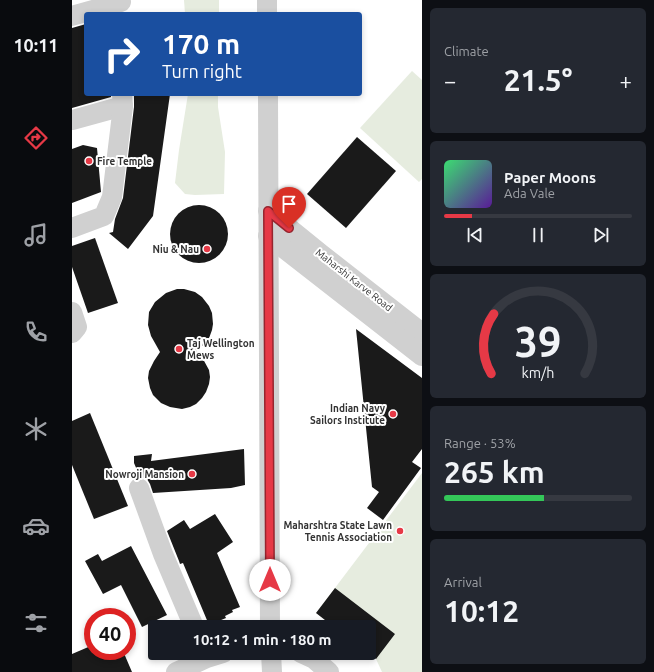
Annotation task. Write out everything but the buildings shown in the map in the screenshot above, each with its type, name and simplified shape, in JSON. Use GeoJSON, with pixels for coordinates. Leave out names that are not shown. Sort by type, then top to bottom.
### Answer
{"type":"FeatureCollection","features":[{"type":"Feature","properties":{"kind":"street"},"geometry":{"type":"LineString","coordinates":[[267,0],[267,12]]}},
{"type":"Feature","properties":{"kind":"street"},"geometry":{"type":"LineString","coordinates":[[90,12],[121,5]]}},
{"type":"Feature","properties":{"kind":"street"},"geometry":{"type":"LineString","coordinates":[[72,16],[84,13]]}},
{"type":"Feature","properties":{"kind":"street"},"geometry":{"type":"LineString","coordinates":[[268,96],[270,620]]}},
{"type":"Feature","properties":{"kind":"street"},"geometry":{"type":"LineString","coordinates":[[72,120],[123,100],[112,197],[104,216],[72,228]]}},
{"type":"Feature","properties":{"kind":"street","name":"Maharshi Karve Road"},"geometry":{"type":"LineString","coordinates":[[268,211],[422,333]]}},
{"type":"Feature","properties":{"kind":"street","name":"Maharshi Karve Road"},"geometry":{"type":"LineString","coordinates":[[268,236],[422,356]]}},
{"type":"Feature","properties":{"kind":"street"},"geometry":{"type":"LineString","coordinates":[[72,312],[77,326],[72,333]]}},
{"type":"Feature","properties":{"kind":"street"},"geometry":{"type":"LineString","coordinates":[[139,488],[163,554],[191,620]]}},
{"type":"Feature","properties":{"kind":"street"},"geometry":{"type":"LineString","coordinates":[[176,672],[201,660]]}},
{"type":"Feature","properties":{"kind":"street"},"geometry":{"type":"LineString","coordinates":[[271,660],[272,672]]}},
{"type":"Feature","properties":{"kind":"street"},"geometry":{"type":"LineString","coordinates":[[315,660],[329,672]]}},
{"type":"Feature","properties":{"kind":"shaded area"},"geometry":{"type":"Polygon","coordinates":[[[184,0],[219,0],[219,12],[185,12],[184,0]]]}},
{"type":"Feature","properties":{"kind":"shaded area"},"geometry":{"type":"Polygon","coordinates":[[[412,71],[422,80],[422,179],[419,182],[360,128],[412,71]]]}},
{"type":"Feature","properties":{"kind":"shaded area"},"geometry":{"type":"Polygon","coordinates":[[[188,96],[218,96],[218,107],[225,152],[224,194],[185,194],[175,183],[188,96]]]}},
{"type":"Feature","properties":{"kind":"shaded area","name":"Maharshtra State Lawn Tennis Association"},"geometry":{"type":"Polygon","coordinates":[[[422,473],[422,672],[382,672],[376,659],[376,620],[325,620],[316,613],[422,473]]]}},
{"type":"Feature","properties":{"kind":"water"},"geometry":{"type":"Polygon","coordinates":[[[194,210],[203,212],[210,216],[217,227],[218,232],[206,227],[199,229],[196,231],[189,245],[184,247],[175,236],[176,226],[178,221],[185,213],[194,210]]]}},
{"type":"Feature","properties":{"kind":"place","name":"Fire Temple"},"geometry":{"type":"Point","coordinates":[89,161]}},
{"type":"Feature","properties":{"kind":"place","name":"Niu & Nau"},"geometry":{"type":"Point","coordinates":[207,249]}},
{"type":"Feature","properties":{"kind":"place","name":"Taj Wellington Mews"},"geometry":{"type":"Point","coordinates":[179,349]}},
{"type":"Feature","properties":{"kind":"place","name":"Indian Navy Sailors Institute"},"geometry":{"type":"Point","coordinates":[393,414]}},
{"type":"Feature","properties":{"kind":"place","name":"Nowroji Mansion"},"geometry":{"type":"Point","coordinates":[192,474]}},
{"type":"Feature","properties":{"kind":"place","name":"Maharshtra State Lawn Tennis Association"},"geometry":{"type":"Point","coordinates":[400,531]}},
{"type":"Feature","properties":{"kind":"route"},"geometry":{"type":"LineString","coordinates":[[270,580],[268,211],[289,228]]}}]}
